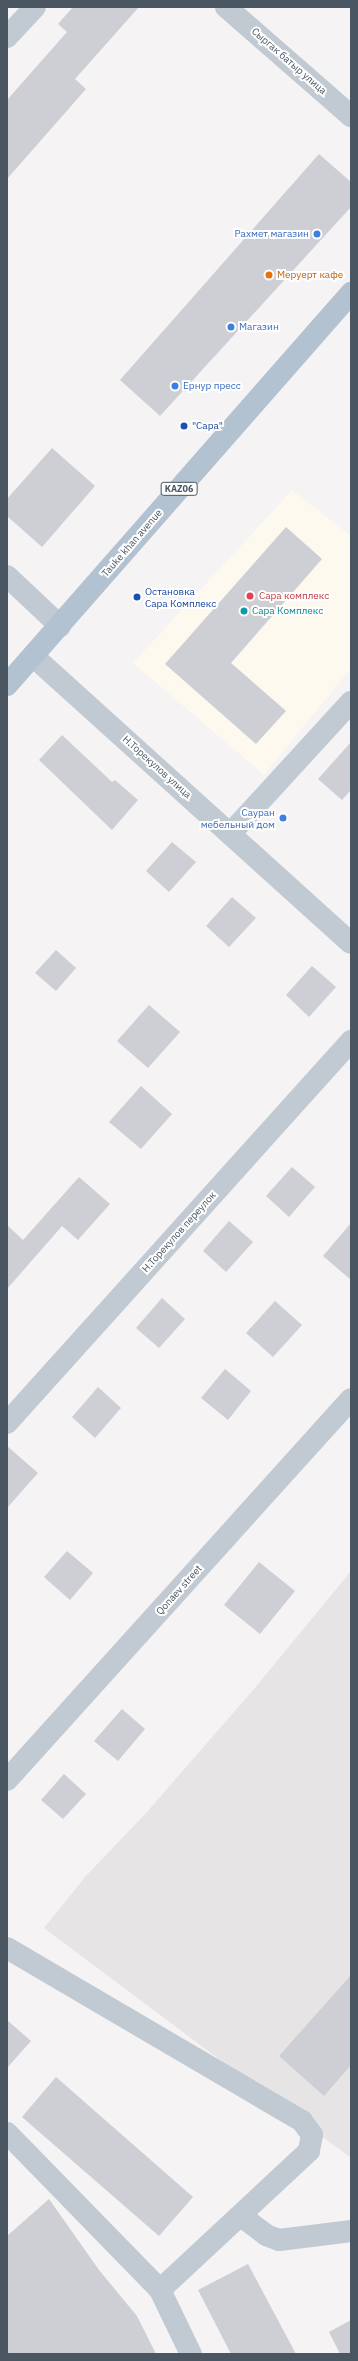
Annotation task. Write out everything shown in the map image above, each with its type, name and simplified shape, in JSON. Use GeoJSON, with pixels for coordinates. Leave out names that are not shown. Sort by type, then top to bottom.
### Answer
{"type":"FeatureCollection","features":[{"type":"Feature","properties":{"kind":"main road","name":"Tauke khan avenue"},"geometry":{"type":"LineString","coordinates":[[7,685],[351,293]]}},
{"type":"Feature","properties":{"kind":"street"},"geometry":{"type":"LineString","coordinates":[[7,37],[35,7]]}},
{"type":"Feature","properties":{"kind":"street","name":"Сыргак батыр улица"},"geometry":{"type":"LineString","coordinates":[[226,7],[351,116]]}},
{"type":"Feature","properties":{"kind":"street"},"geometry":{"type":"LineString","coordinates":[[7,576],[60,626]]}},
{"type":"Feature","properties":{"kind":"street","name":"Н.Торекулов улица"},"geometry":{"type":"LineString","coordinates":[[33,656],[351,943]]}},
{"type":"Feature","properties":{"kind":"street"},"geometry":{"type":"LineString","coordinates":[[230,834],[351,702]]}},
{"type":"Feature","properties":{"kind":"street","name":"Н.Торекулов переулок"},"geometry":{"type":"LineString","coordinates":[[7,1423],[351,1041]]}},
{"type":"Feature","properties":{"kind":"street","name":"Qonaev street"},"geometry":{"type":"LineString","coordinates":[[7,1780],[351,1399]]}},
{"type":"Feature","properties":{"kind":"street"},"geometry":{"type":"LineString","coordinates":[[7,1948],[302,2120],[312,2135],[309,2151],[160,2290]]}},
{"type":"Feature","properties":{"kind":"street"},"geometry":{"type":"LineString","coordinates":[[7,2133],[160,2290],[191,2354]]}},
{"type":"Feature","properties":{"kind":"street"},"geometry":{"type":"LineString","coordinates":[[241,2216],[266,2235],[279,2240],[351,2231]]}},
{"type":"Feature","properties":{"kind":"shaded area"},"geometry":{"type":"Polygon","coordinates":[[[292,490],[351,536],[351,668],[264,775],[133,663],[292,490]]]}},
{"type":"Feature","properties":{"kind":"shaded area"},"geometry":{"type":"Polygon","coordinates":[[[351,1571],[351,2158],[44,1928],[85,1877],[147,1812],[254,1689],[351,1571]]]}},
{"type":"Feature","properties":{"kind":"building"},"geometry":{"type":"Polygon","coordinates":[[[73,7],[139,7],[75,79],[86,89],[7,179],[7,100],[67,32],[58,24],[73,7]]]}},
{"type":"Feature","properties":{"kind":"building"},"geometry":{"type":"Polygon","coordinates":[[[319,154],[351,182],[351,207],[160,416],[120,380],[319,154]]]}},
{"type":"Feature","properties":{"kind":"building"},"geometry":{"type":"Polygon","coordinates":[[[52,448],[95,486],[42,547],[7,516],[7,499],[52,448]]]}},
{"type":"Feature","properties":{"kind":"building","name":"Сара Комплекс"},"geometry":{"type":"Polygon","coordinates":[[[286,527],[322,559],[231,663],[286,711],[256,744],[165,664],[286,527]]]}},
{"type":"Feature","properties":{"kind":"building"},"geometry":{"type":"Polygon","coordinates":[[[62,735],[112,782],[115,780],[138,800],[112,830],[39,760],[62,735]]]}},
{"type":"Feature","properties":{"kind":"building"},"geometry":{"type":"Polygon","coordinates":[[[351,742],[351,790],[342,800],[318,779],[351,742]]]}},
{"type":"Feature","properties":{"kind":"building"},"geometry":{"type":"Polygon","coordinates":[[[172,842],[196,862],[169,892],[146,871],[172,842]]]}},
{"type":"Feature","properties":{"kind":"building"},"geometry":{"type":"Polygon","coordinates":[[[232,897],[256,918],[229,947],[206,926],[232,897]]]}},
{"type":"Feature","properties":{"kind":"building"},"geometry":{"type":"Polygon","coordinates":[[[56,950],[76,968],[56,991],[35,973],[56,950]]]}},
{"type":"Feature","properties":{"kind":"building"},"geometry":{"type":"Polygon","coordinates":[[[312,966],[336,987],[309,1017],[286,995],[312,966]]]}},
{"type":"Feature","properties":{"kind":"building"},"geometry":{"type":"Polygon","coordinates":[[[149,1005],[180,1032],[148,1068],[117,1041],[149,1005]]]}},
{"type":"Feature","properties":{"kind":"building"},"geometry":{"type":"Polygon","coordinates":[[[141,1086],[172,1114],[141,1149],[109,1122],[141,1086]]]}},
{"type":"Feature","properties":{"kind":"building"},"geometry":{"type":"Polygon","coordinates":[[[292,1167],[315,1187],[289,1217],[266,1196],[292,1167]]]}},
{"type":"Feature","properties":{"kind":"building"},"geometry":{"type":"Polygon","coordinates":[[[79,1177],[110,1204],[78,1240],[62,1226],[7,1289],[7,1225],[23,1240],[79,1177]]]}},
{"type":"Feature","properties":{"kind":"building"},"geometry":{"type":"Polygon","coordinates":[[[229,1221],[253,1242],[226,1272],[203,1251],[229,1221]]]}},
{"type":"Feature","properties":{"kind":"building"},"geometry":{"type":"Polygon","coordinates":[[[351,1223],[351,1280],[323,1256],[351,1223]]]}},
{"type":"Feature","properties":{"kind":"building"},"geometry":{"type":"Polygon","coordinates":[[[162,1298],[185,1319],[159,1348],[136,1328],[162,1298]]]}},
{"type":"Feature","properties":{"kind":"building"},"geometry":{"type":"Polygon","coordinates":[[[275,1301],[302,1325],[273,1357],[246,1333],[275,1301]]]}},
{"type":"Feature","properties":{"kind":"building"},"geometry":{"type":"Polygon","coordinates":[[[225,1369],[251,1391],[228,1420],[201,1398],[225,1369]]]}},
{"type":"Feature","properties":{"kind":"building"},"geometry":{"type":"Polygon","coordinates":[[[98,1387],[121,1408],[95,1438],[72,1417],[98,1387]]]}},
{"type":"Feature","properties":{"kind":"building"},"geometry":{"type":"Polygon","coordinates":[[[7,1446],[38,1473],[7,1508],[7,1446]]]}},
{"type":"Feature","properties":{"kind":"building"},"geometry":{"type":"Polygon","coordinates":[[[67,1551],[93,1573],[70,1600],[44,1577],[67,1551]]]}},
{"type":"Feature","properties":{"kind":"building"},"geometry":{"type":"Polygon","coordinates":[[[259,1562],[295,1591],[260,1634],[224,1605],[259,1562]]]}},
{"type":"Feature","properties":{"kind":"building"},"geometry":{"type":"Polygon","coordinates":[[[122,1709],[145,1729],[118,1761],[94,1741],[122,1709]]]}},
{"type":"Feature","properties":{"kind":"building"},"geometry":{"type":"Polygon","coordinates":[[[64,1774],[86,1794],[63,1819],[41,1800],[64,1774]]]}},
{"type":"Feature","properties":{"kind":"building"},"geometry":{"type":"Polygon","coordinates":[[[351,1975],[351,2065],[324,2096],[279,2056],[351,1975]]]}},
{"type":"Feature","properties":{"kind":"building"},"geometry":{"type":"Polygon","coordinates":[[[7,2020],[31,2041],[7,2068],[7,2020]]]}},
{"type":"Feature","properties":{"kind":"building"},"geometry":{"type":"Polygon","coordinates":[[[56,2077],[193,2197],[159,2236],[22,2117],[56,2077]]]}},
{"type":"Feature","properties":{"kind":"building"},"geometry":{"type":"Polygon","coordinates":[[[49,2199],[99,2270],[137,2316],[156,2354],[7,2354],[7,2236],[49,2199]]]}},
{"type":"Feature","properties":{"kind":"building"},"geometry":{"type":"Polygon","coordinates":[[[248,2264],[296,2354],[231,2354],[198,2290],[248,2264]]]}},
{"type":"Feature","properties":{"kind":"building"},"geometry":{"type":"Polygon","coordinates":[[[351,2320],[351,2354],[340,2354],[329,2332],[351,2320]]]}},
{"type":"Feature","properties":{"kind":"place","name":"Рахмет магазин"},"geometry":{"type":"Point","coordinates":[317,234]}},
{"type":"Feature","properties":{"kind":"place","name":"Меруерт кафе"},"geometry":{"type":"Point","coordinates":[269,275]}},
{"type":"Feature","properties":{"kind":"place","name":"Магазин"},"geometry":{"type":"Point","coordinates":[231,327]}},
{"type":"Feature","properties":{"kind":"place","name":"Ернур пресс"},"geometry":{"type":"Point","coordinates":[175,386]}},
{"type":"Feature","properties":{"kind":"place","name":"\"Сара\""},"geometry":{"type":"Point","coordinates":[184,426]}},
{"type":"Feature","properties":{"kind":"place","name":"Сара комплекс"},"geometry":{"type":"Point","coordinates":[250,596]}},
{"type":"Feature","properties":{"kind":"place","name":"Остановка Сара Комплекс"},"geometry":{"type":"Point","coordinates":[137,597]}},
{"type":"Feature","properties":{"kind":"place","name":"Сара Комплекс"},"geometry":{"type":"Point","coordinates":[244,611]}},
{"type":"Feature","properties":{"kind":"place","name":"Сауран мебельный дом"},"geometry":{"type":"Point","coordinates":[283,818]}}]}
